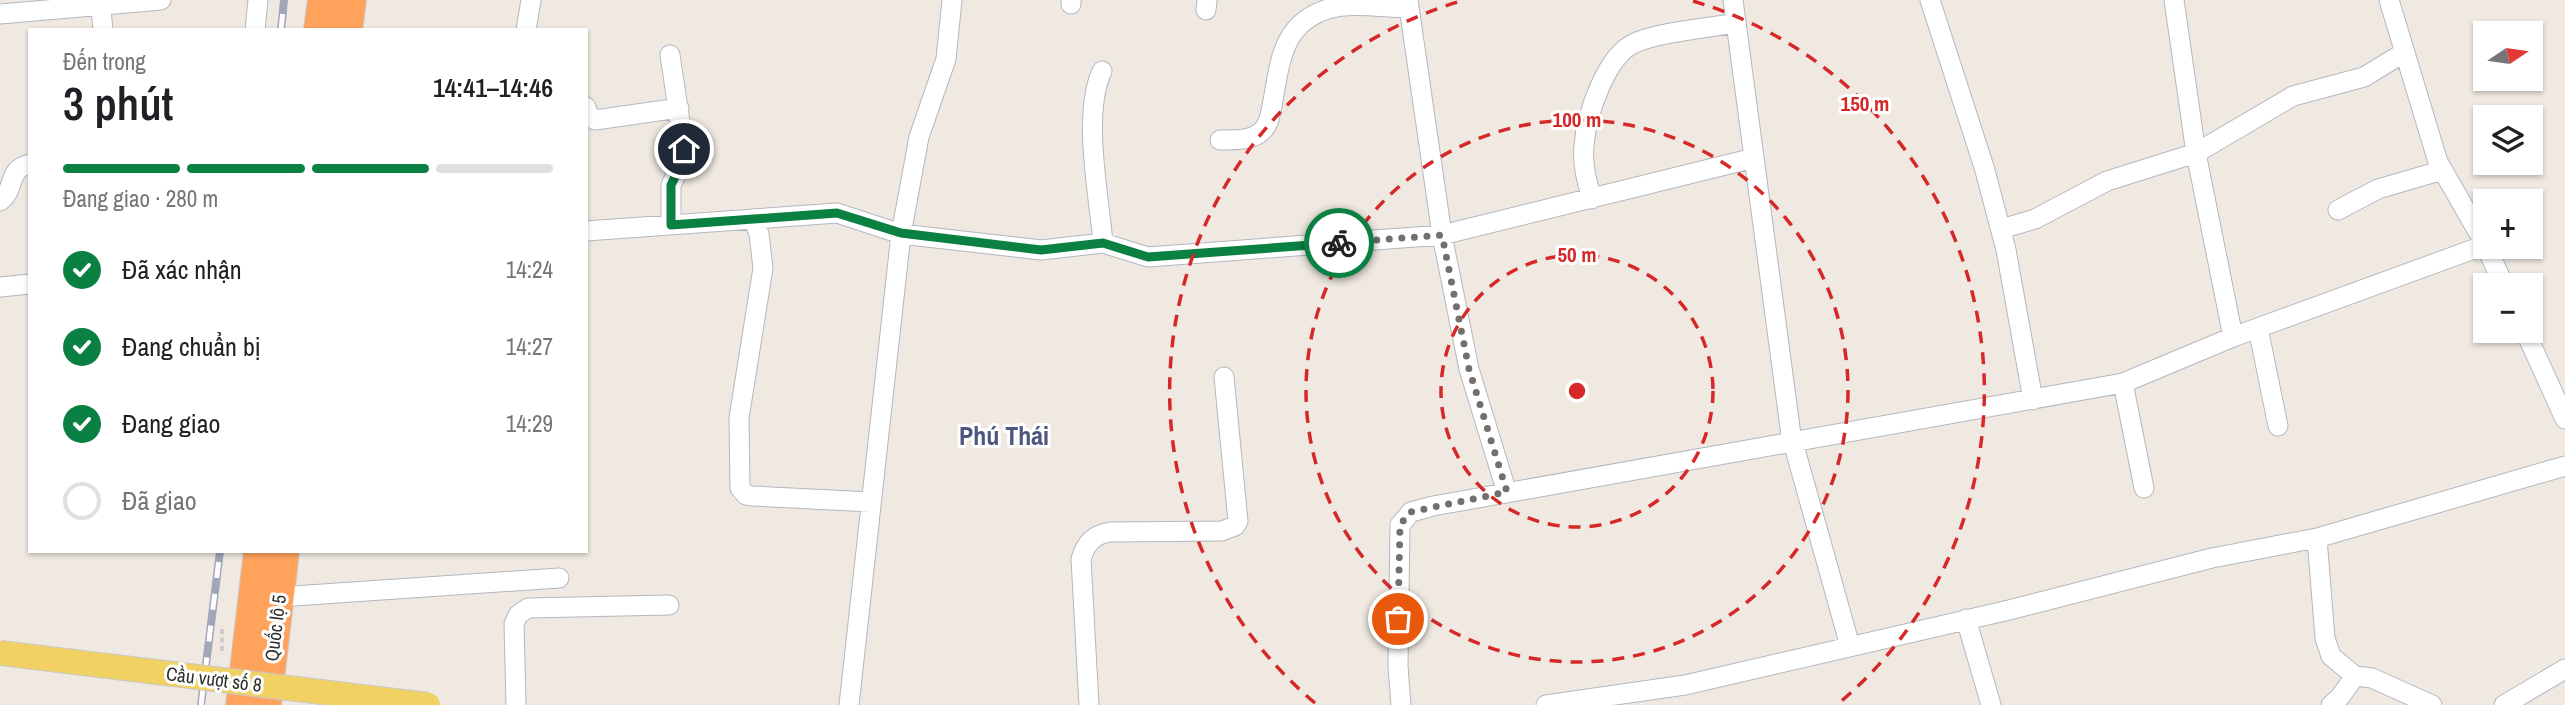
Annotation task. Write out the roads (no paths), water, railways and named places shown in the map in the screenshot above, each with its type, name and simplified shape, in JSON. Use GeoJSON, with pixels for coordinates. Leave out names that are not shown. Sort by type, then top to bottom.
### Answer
{"type":"FeatureCollection","features":[{"type":"Feature","properties":{"kind":"highway"},"geometry":{"type":"LineString","coordinates":[[319,28],[323,0]]}},
{"type":"Feature","properties":{"kind":"highway"},"geometry":{"type":"LineString","coordinates":[[347,28],[351,0]]}},
{"type":"Feature","properties":{"kind":"highway","name":"Quốc lộ 5"},"geometry":{"type":"LineString","coordinates":[[241,705],[259,553]]}},
{"type":"Feature","properties":{"kind":"highway","name":"Quốc lộ 5"},"geometry":{"type":"LineString","coordinates":[[266,705],[284,553]]}},
{"type":"Feature","properties":{"kind":"main road","name":"Cầu vượt số 8"},"geometry":{"type":"LineString","coordinates":[[0,653],[428,705]]}},
{"type":"Feature","properties":{"kind":"street"},"geometry":{"type":"LineString","coordinates":[[0,14],[100,3],[160,0]]}},
{"type":"Feature","properties":{"kind":"street"},"geometry":{"type":"LineString","coordinates":[[255,28],[258,0]]}},
{"type":"Feature","properties":{"kind":"street"},"geometry":{"type":"LineString","coordinates":[[526,28],[531,0]]}},
{"type":"Feature","properties":{"kind":"street"},"geometry":{"type":"LineString","coordinates":[[849,705],[901,233],[919,137],[946,59],[952,0]]}},
{"type":"Feature","properties":{"kind":"street"},"geometry":{"type":"LineString","coordinates":[[1733,0],[1789,421],[1850,646]]}},
{"type":"Feature","properties":{"kind":"street"},"geometry":{"type":"LineString","coordinates":[[1930,0],[1984,167],[2001,229],[2033,400]]}},
{"type":"Feature","properties":{"kind":"street"},"geometry":{"type":"LineString","coordinates":[[2174,0],[2196,153],[2233,337]]}},
{"type":"Feature","properties":{"kind":"street"},"geometry":{"type":"LineString","coordinates":[[2389,0],[2438,162],[2473,224]]}},
{"type":"Feature","properties":{"kind":"street"},"geometry":{"type":"LineString","coordinates":[[100,3],[103,28]]}},
{"type":"Feature","properties":{"kind":"street"},"geometry":{"type":"LineString","coordinates":[[1220,140],[1242,140],[1263,131],[1270,116],[1284,48],[1291,34],[1300,25],[1318,13],[1339,7],[1409,4],[1442,235],[1469,369],[1507,492]]}},
{"type":"Feature","properties":{"kind":"street"},"geometry":{"type":"LineString","coordinates":[[1591,199],[1584,160],[1586,130],[1597,96],[1616,57],[1636,42],[1736,23]]}},
{"type":"Feature","properties":{"kind":"street"},"geometry":{"type":"LineString","coordinates":[[2001,229],[2035,219],[2107,181],[2196,153],[2293,96],[2364,77],[2405,52]]}},
{"type":"Feature","properties":{"kind":"street"},"geometry":{"type":"LineString","coordinates":[[670,55],[684,156],[671,185],[671,225]]}},
{"type":"Feature","properties":{"kind":"street"},"geometry":{"type":"LineString","coordinates":[[1102,71],[1097,82],[1092,113],[1103,243]]}},
{"type":"Feature","properties":{"kind":"street"},"geometry":{"type":"LineString","coordinates":[[588,114],[595,120],[678,108]]}},
{"type":"Feature","properties":{"kind":"street"},"geometry":{"type":"LineString","coordinates":[[588,231],[837,213],[901,233],[1041,250],[1103,243],[1148,257],[1442,235],[1754,158]]}},
{"type":"Feature","properties":{"kind":"street"},"geometry":{"type":"LineString","coordinates":[[0,201],[10,190],[14,172],[28,165]]}},
{"type":"Feature","properties":{"kind":"street"},"geometry":{"type":"LineString","coordinates":[[2338,210],[2378,189],[2443,170]]}},
{"type":"Feature","properties":{"kind":"street"},"geometry":{"type":"LineString","coordinates":[[753,219],[759,234],[763,268],[739,418],[740,488],[746,495],[753,496],[871,502]]}},
{"type":"Feature","properties":{"kind":"street"},"geometry":{"type":"LineString","coordinates":[[1401,705],[1398,666],[1400,525],[1410,512],[1507,492],[2123,383],[2233,337],[2473,249]]}},
{"type":"Feature","properties":{"kind":"street"},"geometry":{"type":"LineString","coordinates":[[0,288],[28,284]]}},
{"type":"Feature","properties":{"kind":"street"},"geometry":{"type":"LineString","coordinates":[[2259,328],[2278,426]]}},
{"type":"Feature","properties":{"kind":"street"},"geometry":{"type":"LineString","coordinates":[[2530,343],[2565,419]]}},
{"type":"Feature","properties":{"kind":"street"},"geometry":{"type":"LineString","coordinates":[[1089,705],[1081,559],[1084,548],[1100,534],[1110,532],[1223,531],[1235,526],[1238,521],[1224,377]]}},
{"type":"Feature","properties":{"kind":"street"},"geometry":{"type":"LineString","coordinates":[[2123,383],[2144,488]]}},
{"type":"Feature","properties":{"kind":"street"},"geometry":{"type":"LineString","coordinates":[[1546,705],[1685,685],[2212,558],[2317,538],[2565,466]]}},
{"type":"Feature","properties":{"kind":"street"},"geometry":{"type":"LineString","coordinates":[[2317,538],[2325,638],[2332,656],[2355,676],[2372,678],[2432,705]]}},
{"type":"Feature","properties":{"kind":"street"},"geometry":{"type":"LineString","coordinates":[[279,597],[559,578]]}},
{"type":"Feature","properties":{"kind":"street"},"geometry":{"type":"LineString","coordinates":[[516,705],[514,624],[518,615],[528,608],[669,606]]}},
{"type":"Feature","properties":{"kind":"street"},"geometry":{"type":"LineString","coordinates":[[1966,619],[1991,705]]}},
{"type":"Feature","properties":{"kind":"street"},"geometry":{"type":"LineString","coordinates":[[2504,705],[2565,669]]}},
{"type":"Feature","properties":{"kind":"street"},"geometry":{"type":"LineString","coordinates":[[2330,705],[2355,676]]}},
{"type":"Feature","properties":{"kind":"railway"},"geometry":{"type":"LineString","coordinates":[[281,28],[284,0]]}},
{"type":"Feature","properties":{"kind":"railway"},"geometry":{"type":"LineString","coordinates":[[201,705],[220,553]]}},
{"type":"Feature","properties":{"kind":"district","name":"Phú Thái"},"geometry":{"type":"Point","coordinates":[1004,436]}}]}
